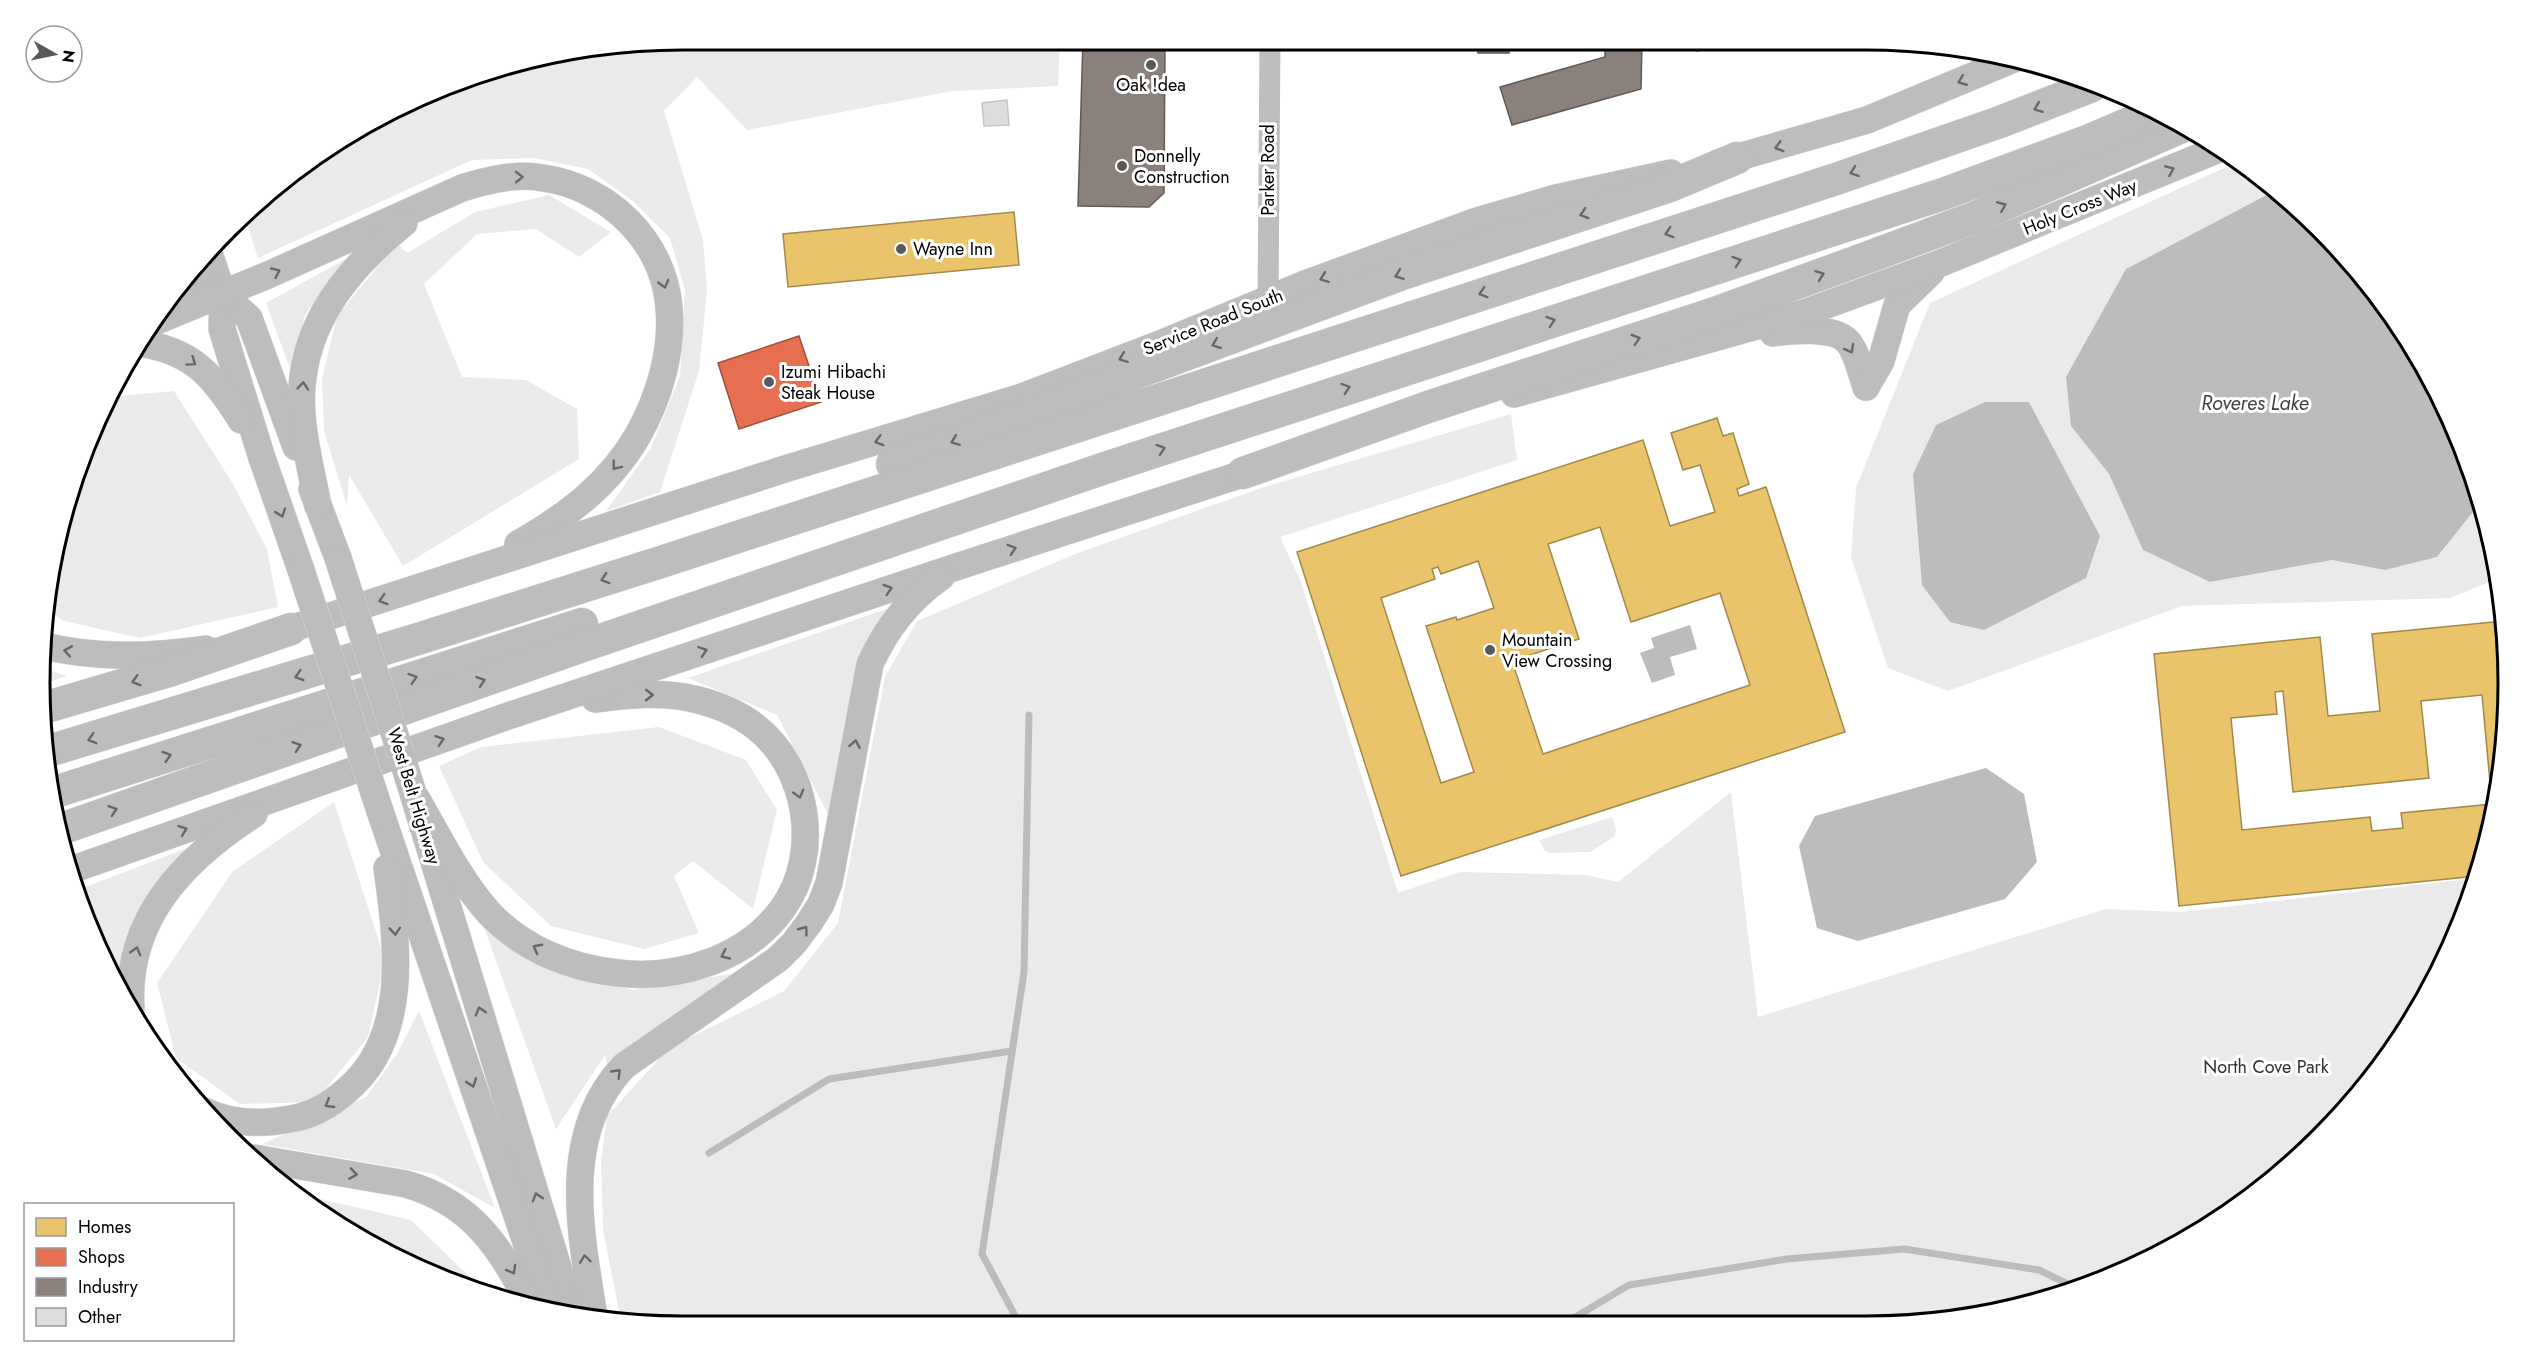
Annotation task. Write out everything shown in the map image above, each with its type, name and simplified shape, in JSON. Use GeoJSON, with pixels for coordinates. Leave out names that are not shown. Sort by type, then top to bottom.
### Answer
{"type":"FeatureCollection","features":[{"type":"Feature","properties":{"kind":"highway"},"geometry":{"type":"LineString","coordinates":[[53,749],[421,638],[661,562],[1836,179],[2000,122],[2084,89]]}},
{"type":"Feature","properties":{"kind":"highway"},"geometry":{"type":"LineString","coordinates":[[67,827],[569,651],[1105,468],[1931,198],[2036,161],[2146,116]]}},
{"type":"Feature","properties":{"kind":"highway"},"geometry":{"type":"LineString","coordinates":[[1243,473],[1428,407],[1712,314],[1866,258],[1976,217],[2174,130]]}},
{"type":"Feature","properties":{"kind":"highway"},"geometry":{"type":"LineString","coordinates":[[661,562],[898,462],[1405,273],[1670,186],[1737,158]]}},
{"type":"Feature","properties":{"kind":"highway"},"geometry":{"type":"LineString","coordinates":[[59,791],[809,551],[1105,468]]}},
{"type":"Feature","properties":{"kind":"highway"},"geometry":{"type":"LineString","coordinates":[[51,706],[169,671],[291,628]]}},
{"type":"Feature","properties":{"kind":"main road","name":"Service Road South"},"geometry":{"type":"LineString","coordinates":[[439,582],[692,499],[1019,398],[1268,300],[1500,214],[1556,198],[1737,158],[1867,120],[2000,65]]}},
{"type":"Feature","properties":{"kind":"main road","name":"Holy Cross Way"},"geometry":{"type":"LineString","coordinates":[[1715,339],[1807,312],[1941,263],[2210,153]]}},
{"type":"Feature","properties":{"kind":"main road"},"geometry":{"type":"LineString","coordinates":[[51,647],[92,655],[148,656],[213,648],[291,628],[439,582],[499,554],[573,511],[598,488],[619,463],[638,435],[653,403],[669,339],[669,308],[664,280],[651,252],[634,226],[614,207],[592,193],[542,177],[516,176],[491,179],[462,188],[223,295],[166,317]]}},
{"type":"Feature","properties":{"kind":"main road"},"geometry":{"type":"LineString","coordinates":[[318,506],[303,423],[302,390],[312,336],[324,310],[341,284],[382,240],[432,204],[462,188]]}},
{"type":"Feature","properties":{"kind":"main road","name":"West Belt Highway"},"geometry":{"type":"LineString","coordinates":[[211,260],[223,295],[222,329],[262,458],[546,1300]]}},
{"type":"Feature","properties":{"kind":"main road"},"geometry":{"type":"LineString","coordinates":[[77,868],[508,716],[1243,473],[1526,390],[1715,339],[1789,331],[1828,332],[1846,340],[1854,353],[1866,387],[1881,361],[1897,305],[1941,263]]}},
{"type":"Feature","properties":{"kind":"main road"},"geometry":{"type":"LineString","coordinates":[[191,284],[202,284],[223,295]]}},
{"type":"Feature","properties":{"kind":"main road","name":"West Belt Highway"},"geometry":{"type":"LineString","coordinates":[[223,295],[249,318],[338,558],[416,798],[570,1305]]}},
{"type":"Feature","properties":{"kind":"main road"},"geometry":{"type":"LineString","coordinates":[[148,344],[178,352],[198,365],[229,401],[262,458]]}},
{"type":"Feature","properties":{"kind":"main road"},"geometry":{"type":"LineString","coordinates":[[593,1309],[580,1199],[580,1168],[585,1136],[593,1109],[606,1084],[624,1066],[778,959],[809,923],[821,904],[834,861],[870,664],[881,639],[898,616],[935,582],[956,567]]}},
{"type":"Feature","properties":{"kind":"main road"},"geometry":{"type":"LineString","coordinates":[[416,798],[470,887],[489,912],[510,932],[534,948],[580,967],[646,974],[700,965],[741,948],[757,936],[784,907],[799,873],[804,854],[806,833],[804,811],[798,787],[788,764],[757,728],[716,705],[668,695],[613,696],[508,716]]}},
{"type":"Feature","properties":{"kind":"main road"},"geometry":{"type":"LineString","coordinates":[[130,991],[132,964],[140,939],[166,889],[183,870],[228,832],[276,802],[325,779]]}},
{"type":"Feature","properties":{"kind":"main road"},"geometry":{"type":"LineString","coordinates":[[225,1119],[259,1123],[298,1118],[317,1111],[354,1084],[369,1064],[382,1040],[390,1014],[395,975],[394,922],[380,811]]}},
{"type":"Feature","properties":{"kind":"main road"},"geometry":{"type":"LineString","coordinates":[[268,1160],[406,1184],[428,1190],[450,1201],[488,1234],[503,1255],[526,1295]]}},
{"type":"Feature","properties":{"kind":"street","name":"Parker Road"},"geometry":{"type":"LineString","coordinates":[[1268,300],[1270,50]]}},
{"type":"Feature","properties":{"kind":"green space"},"geometry":{"type":"Polygon","coordinates":[[[1060,50],[1058,86],[952,91],[747,130],[697,77],[664,111],[703,240],[707,291],[699,371],[660,492],[606,511],[651,448],[680,376],[685,290],[670,238],[633,201],[588,169],[534,158],[472,160],[258,258],[247,224],[297,180],[366,134],[403,115],[479,83],[519,71],[600,55],[641,51],[1060,50]]]}},
{"type":"Feature","properties":{"kind":"green space"},"geometry":{"type":"Polygon","coordinates":[[[2229,165],[2267,195],[2126,269],[2071,426],[2109,474],[2143,550],[2210,582],[2332,560],[2385,570],[2437,557],[2474,511],[2489,582],[2450,598],[2182,606],[1948,691],[1888,668],[1851,557],[1856,488],[1930,303],[2229,165]]]}},
{"type":"Feature","properties":{"kind":"green space"},"geometry":{"type":"Polygon","coordinates":[[[549,195],[611,232],[579,257],[536,229],[477,234],[424,284],[462,377],[526,380],[577,409],[579,459],[403,566],[349,475],[347,506],[324,431],[322,378],[337,316],[397,243],[407,253],[475,212],[549,195]]]}},
{"type":"Feature","properties":{"kind":"green space"},"geometry":{"type":"Polygon","coordinates":[[[346,259],[305,315],[292,374],[266,303],[346,259]]]}},
{"type":"Feature","properties":{"kind":"green space"},"geometry":{"type":"Polygon","coordinates":[[[174,391],[233,484],[267,549],[278,607],[140,638],[64,621],[54,614],[71,519],[98,440],[119,396],[174,391]]]}},
{"type":"Feature","properties":{"kind":"green space","name":"North Cove Park"},"geometry":{"type":"Polygon","coordinates":[[[1511,414],[1517,460],[1280,537],[1301,582],[1398,893],[1460,872],[1586,875],[1618,882],[1731,792],[1758,1017],[2106,909],[2180,912],[2466,879],[2464,886],[2449,925],[2413,999],[2367,1068],[2312,1130],[2250,1185],[2181,1231],[2107,1267],[2028,1294],[1947,1310],[1864,1316],[682,1316],[619,1312],[603,1230],[601,1160],[607,1116],[669,1048],[784,991],[838,923],[885,677],[917,621],[1075,554],[1264,487],[1511,414]]]}},
{"type":"Feature","properties":{"kind":"green space"},"geometry":{"type":"Polygon","coordinates":[[[898,605],[832,822],[777,715],[688,678],[898,605]]]}},
{"type":"Feature","properties":{"kind":"green space"},"geometry":{"type":"Polygon","coordinates":[[[50,670],[67,676],[50,682],[50,670]]]}},
{"type":"Feature","properties":{"kind":"green space"},"geometry":{"type":"Polygon","coordinates":[[[659,727],[746,760],[777,810],[753,909],[693,861],[674,876],[699,933],[644,949],[551,926],[483,862],[439,766],[481,747],[659,727]]]}},
{"type":"Feature","properties":{"kind":"green space"},"geometry":{"type":"Polygon","coordinates":[[[334,802],[385,960],[368,1037],[315,1102],[240,1104],[176,1058],[157,983],[233,871],[334,802]]]}},
{"type":"Feature","properties":{"kind":"green space"},"geometry":{"type":"Polygon","coordinates":[[[1612,817],[1616,829],[1615,836],[1590,852],[1549,853],[1545,851],[1539,840],[1612,817]]]}},
{"type":"Feature","properties":{"kind":"green space"},"geometry":{"type":"Polygon","coordinates":[[[190,847],[125,982],[98,925],[84,888],[190,847]]]}},
{"type":"Feature","properties":{"kind":"green space"},"geometry":{"type":"Polygon","coordinates":[[[480,916],[545,966],[633,990],[742,972],[607,1067],[605,1055],[556,1129],[480,916]]]}},
{"type":"Feature","properties":{"kind":"green space"},"geometry":{"type":"Polygon","coordinates":[[[419,1011],[495,1208],[434,1174],[262,1144],[366,1097],[397,1054],[419,1011]]]}},
{"type":"Feature","properties":{"kind":"green space"},"geometry":{"type":"Polygon","coordinates":[[[315,1198],[411,1220],[472,1279],[440,1267],[366,1231],[315,1198]]]}},
{"type":"Feature","properties":{"kind":"water","name":"Roveres Lake"},"geometry":{"type":"Polygon","coordinates":[[[2267,195],[2282,207],[2312,235],[2367,297],[2413,366],[2449,440],[2474,511],[2437,557],[2385,570],[2332,560],[2210,582],[2143,550],[2109,474],[2071,426],[2066,377],[2126,269],[2267,195]]]}},
{"type":"Feature","properties":{"kind":"water"},"geometry":{"type":"Polygon","coordinates":[[[1985,402],[2029,402],[2100,536],[2086,578],[1984,630],[1950,622],[1922,585],[1913,474],[1936,425],[1985,402]]]}},
{"type":"Feature","properties":{"kind":"water"},"geometry":{"type":"Polygon","coordinates":[[[1690,625],[1697,649],[1670,657],[1675,675],[1652,683],[1640,653],[1654,648],[1651,638],[1690,625]]]}},
{"type":"Feature","properties":{"kind":"water"},"geometry":{"type":"Polygon","coordinates":[[[1986,768],[2024,794],[2037,862],[2005,899],[1858,941],[1817,928],[1799,846],[1815,816],[1986,768]]]}},
{"type":"Feature","properties":{"kind":"building: Homes","name":"Wayne Inn"},"geometry":{"type":"Polygon","coordinates":[[[1014,212],[1019,265],[788,287],[783,234],[1014,212]]]}},
{"type":"Feature","properties":{"kind":"building: Homes","name":"Mountain View Crossing"},"geometry":{"type":"Polygon","coordinates":[[[1717,418],[1723,436],[1733,433],[1749,484],[1737,489],[1739,496],[1766,487],[1845,732],[1401,876],[1297,552],[1643,440],[1670,526],[1715,512],[1700,465],[1683,470],[1671,433],[1717,418]],[[1600,527],[1548,544],[1579,639],[1512,661],[1543,754],[1750,685],[1720,593],[1631,622],[1600,527]],[[1478,561],[1441,574],[1438,567],[1432,569],[1435,579],[1381,598],[1441,783],[1474,772],[1426,626],[1456,617],[1457,620],[1494,608],[1478,561]]]}},
{"type":"Feature","properties":{"kind":"building: Homes"},"geometry":{"type":"Polygon","coordinates":[[[2494,622],[2498,682],[2490,779],[2482,695],[2421,701],[2429,778],[2293,792],[2283,691],[2275,692],[2277,714],[2231,718],[2242,830],[2370,817],[2372,831],[2403,828],[2401,813],[2485,805],[2467,877],[2179,906],[2154,654],[2320,637],[2328,716],[2380,711],[2372,634],[2494,622]]]}},
{"type":"Feature","properties":{"kind":"building: Shops","name":"Izumi Hibachi Steak House"},"geometry":{"type":"Polygon","coordinates":[[[799,336],[821,402],[739,429],[718,363],[799,336]]]}},
{"type":"Feature","properties":{"kind":"building: Industry"},"geometry":{"type":"Polygon","coordinates":[[[1083,50],[1165,50],[1164,193],[1149,207],[1078,206],[1083,50]]]}},
{"type":"Feature","properties":{"kind":"building: Industry"},"geometry":{"type":"Polygon","coordinates":[[[1478,50],[1509,50],[1509,53],[1478,53],[1478,50]]]}},
{"type":"Feature","properties":{"kind":"building: Industry"},"geometry":{"type":"Polygon","coordinates":[[[1605,50],[1642,50],[1641,89],[1512,125],[1500,87],[1605,57],[1605,50]]]}},
{"type":"Feature","properties":{"kind":"building: Other"},"geometry":{"type":"Polygon","coordinates":[[[1007,100],[1009,125],[984,126],[982,103],[1007,100]]]}},
{"type":"Feature","properties":{"kind":"waterway"},"geometry":{"type":"LineString","coordinates":[[1015,1316],[982,1254],[1024,972],[1029,715]]}},
{"type":"Feature","properties":{"kind":"waterway"},"geometry":{"type":"LineString","coordinates":[[709,1153],[829,1079],[1012,1051]]}},
{"type":"Feature","properties":{"kind":"waterway"},"geometry":{"type":"LineString","coordinates":[[1577,1316],[1629,1285],[1787,1259],[1904,1249],[2039,1270],[2065,1283]]}},
{"type":"Feature","properties":{"kind":"place","name":"Oak !dea"},"geometry":{"type":"Point","coordinates":[1151,65]}},
{"type":"Feature","properties":{"kind":"place","name":"Donnelly Construction"},"geometry":{"type":"Point","coordinates":[1122,166]}},
{"type":"Feature","properties":{"kind":"place","name":"Wayne Inn"},"geometry":{"type":"Point","coordinates":[901,249]}},
{"type":"Feature","properties":{"kind":"place","name":"Izumi Hibachi Steak House"},"geometry":{"type":"Point","coordinates":[769,382]}},
{"type":"Feature","properties":{"kind":"place","name":"Mountain View Crossing"},"geometry":{"type":"Point","coordinates":[1490,650]}}]}
